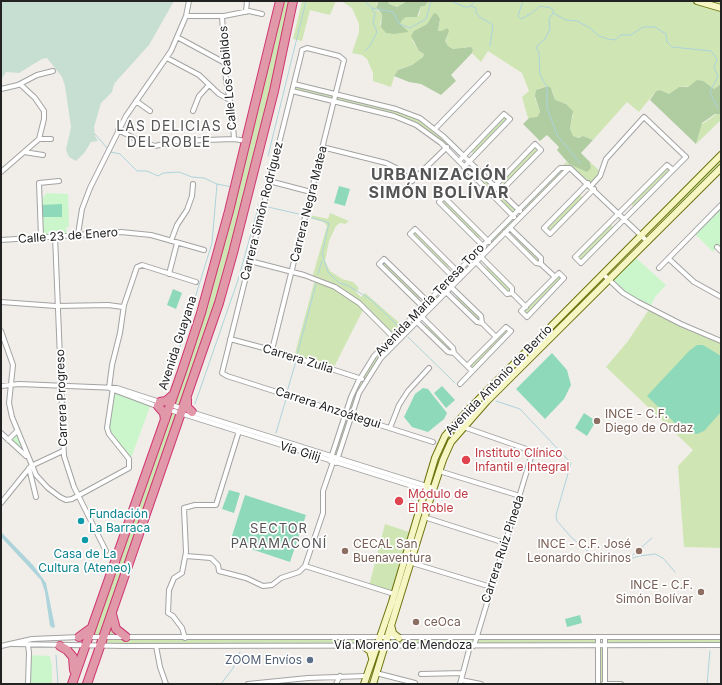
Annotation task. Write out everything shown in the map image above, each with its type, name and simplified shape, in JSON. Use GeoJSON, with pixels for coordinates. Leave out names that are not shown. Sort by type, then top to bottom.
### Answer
{"type":"FeatureCollection","features":[{"type":"Feature","properties":{"kind":"highway","name":"Avenida Guayana"},"geometry":{"type":"LineString","coordinates":[[73,681],[175,393],[201,313],[246,141],[280,1]]}},
{"type":"Feature","properties":{"kind":"highway"},"geometry":{"type":"LineString","coordinates":[[87,684],[185,414],[187,399],[211,329],[233,253],[274,91],[293,1]]}},
{"type":"Feature","properties":{"kind":"highway"},"geometry":{"type":"LineString","coordinates":[[165,420],[164,413],[159,404],[168,400],[175,393]]}},
{"type":"Feature","properties":{"kind":"highway"},"geometry":{"type":"LineString","coordinates":[[112,613],[116,628],[126,637]]}},
{"type":"Feature","properties":{"kind":"highway"},"geometry":{"type":"LineString","coordinates":[[79,638],[87,633],[92,627]]}},
{"type":"Feature","properties":{"kind":"highway"},"geometry":{"type":"LineString","coordinates":[[60,646],[67,650],[73,657],[73,681]]}},
{"type":"Feature","properties":{"kind":"street"},"geometry":{"type":"LineString","coordinates":[[78,234],[86,198],[118,130],[136,101],[167,58],[186,16],[189,1]]}},
{"type":"Feature","properties":{"kind":"street"},"geometry":{"type":"LineString","coordinates":[[246,12],[247,1]]}},
{"type":"Feature","properties":{"kind":"street"},"geometry":{"type":"LineString","coordinates":[[697,1],[721,8]]}},
{"type":"Feature","properties":{"kind":"street"},"geometry":{"type":"LineString","coordinates":[[186,16],[222,16],[246,12],[262,14]]}},
{"type":"Feature","properties":{"kind":"street","name":"Calle Los Cabildos"},"geometry":{"type":"LineString","coordinates":[[222,16],[228,99],[232,112],[234,139]]}},
{"type":"Feature","properties":{"kind":"street"},"geometry":{"type":"LineString","coordinates":[[177,37],[225,62]]}},
{"type":"Feature","properties":{"kind":"street","name":"Carrera Negra Matea"},"geometry":{"type":"LineString","coordinates":[[272,350],[343,62],[342,57],[307,48],[304,49]]}},
{"type":"Feature","properties":{"kind":"street","name":"Carrera Simón Rodríguez"},"geometry":{"type":"LineString","coordinates":[[223,374],[222,370],[269,181],[304,49]]}},
{"type":"Feature","properties":{"kind":"street"},"geometry":{"type":"LineString","coordinates":[[167,58],[198,75],[228,99]]}},
{"type":"Feature","properties":{"kind":"street"},"geometry":{"type":"LineString","coordinates":[[1,89],[20,84],[37,75],[53,71]]}},
{"type":"Feature","properties":{"kind":"street"},"geometry":{"type":"LineString","coordinates":[[435,128],[488,74]]}},
{"type":"Feature","properties":{"kind":"street"},"geometry":{"type":"LineString","coordinates":[[1,172],[39,139],[44,119],[44,111],[35,98],[20,84]]}},
{"type":"Feature","properties":{"kind":"street"},"geometry":{"type":"LineString","coordinates":[[294,84],[400,110],[420,118],[435,128],[523,214]]}},
{"type":"Feature","properties":{"kind":"street"},"geometry":{"type":"LineString","coordinates":[[193,111],[199,96],[209,85]]}},
{"type":"Feature","properties":{"kind":"street"},"geometry":{"type":"LineString","coordinates":[[292,91],[406,120],[426,131],[446,148],[517,220]]}},
{"type":"Feature","properties":{"kind":"street"},"geometry":{"type":"LineString","coordinates":[[136,101],[150,111]]}},
{"type":"Feature","properties":{"kind":"street"},"geometry":{"type":"LineString","coordinates":[[459,161],[504,114],[510,119],[464,166]]}},
{"type":"Feature","properties":{"kind":"street"},"geometry":{"type":"LineString","coordinates":[[591,186],[544,228],[550,234],[600,176],[606,159],[644,118],[686,157],[581,263],[575,257],[668,165],[673,170]]}},
{"type":"Feature","properties":{"kind":"street"},"geometry":{"type":"LineString","coordinates":[[118,130],[140,141],[155,146],[177,141],[234,139],[246,141]]}},
{"type":"Feature","properties":{"kind":"street"},"geometry":{"type":"LineString","coordinates":[[39,139],[51,139]]}},
{"type":"Feature","properties":{"kind":"street"},"geometry":{"type":"LineString","coordinates":[[322,146],[386,163],[396,168],[412,181],[451,144]]}},
{"type":"Feature","properties":{"kind":"street"},"geometry":{"type":"LineString","coordinates":[[489,192],[535,144],[541,150],[495,197]]}},
{"type":"Feature","properties":{"kind":"street"},"geometry":{"type":"LineString","coordinates":[[24,152],[43,155]]}},
{"type":"Feature","properties":{"kind":"street","name":"Avenida Antonio de Berrío"},"geometry":{"type":"LineString","coordinates":[[372,684],[391,624],[426,488],[439,447],[454,424],[721,155]]}},
{"type":"Feature","properties":{"kind":"street","name":"Avenida María Teresa Toro"},"geometry":{"type":"LineString","coordinates":[[334,460],[345,414],[360,378],[374,356],[560,168],[569,168]]}},
{"type":"Feature","properties":{"kind":"street"},"geometry":{"type":"LineString","coordinates":[[569,168],[591,186],[648,242]]}},
{"type":"Feature","properties":{"kind":"street","name":"Avenida María Teresa Toro"},"geometry":{"type":"LineString","coordinates":[[334,460],[366,380],[380,358],[569,168]]}},
{"type":"Feature","properties":{"kind":"street","name":"Avenida Antonio de Berrío"},"geometry":{"type":"LineString","coordinates":[[364,684],[394,594],[424,517],[448,447],[462,427],[721,168]]}},
{"type":"Feature","properties":{"kind":"street"},"geometry":{"type":"LineString","coordinates":[[41,237],[39,183],[59,181]]}},
{"type":"Feature","properties":{"kind":"street"},"geometry":{"type":"LineString","coordinates":[[269,181],[311,192]]}},
{"type":"Feature","properties":{"kind":"street"},"geometry":{"type":"LineString","coordinates":[[171,241],[177,225],[187,210],[192,196],[193,184]]}},
{"type":"Feature","properties":{"kind":"street"},"geometry":{"type":"LineString","coordinates":[[487,250],[439,202],[444,197],[492,245]]}},
{"type":"Feature","properties":{"kind":"street"},"geometry":{"type":"LineString","coordinates":[[659,268],[721,205]]}},
{"type":"Feature","properties":{"kind":"street"},"geometry":{"type":"LineString","coordinates":[[510,228],[541,258],[541,264]]}},
{"type":"Feature","properties":{"kind":"street"},"geometry":{"type":"LineString","coordinates":[[452,276],[410,234],[415,229],[457,271]]}},
{"type":"Feature","properties":{"kind":"street","name":"Calle 23 de Enero"},"geometry":{"type":"LineString","coordinates":[[1,240],[121,232],[151,235],[204,250]]}},
{"type":"Feature","properties":{"kind":"street"},"geometry":{"type":"LineString","coordinates":[[505,232],[536,262],[541,264],[555,277]]}},
{"type":"Feature","properties":{"kind":"street","name":"Carrera Progreso"},"geometry":{"type":"LineString","coordinates":[[55,236],[59,306],[63,451],[66,466],[78,496],[106,550]]}},
{"type":"Feature","properties":{"kind":"street"},"geometry":{"type":"LineString","coordinates":[[169,274],[177,242]]}},
{"type":"Feature","properties":{"kind":"street"},"geometry":{"type":"LineString","coordinates":[[717,247],[721,251]]}},
{"type":"Feature","properties":{"kind":"street"},"geometry":{"type":"LineString","coordinates":[[481,257],[512,288],[512,293],[526,307]]}},
{"type":"Feature","properties":{"kind":"street"},"geometry":{"type":"LineString","coordinates":[[422,306],[379,264],[384,259],[427,301]]}},
{"type":"Feature","properties":{"kind":"street"},"geometry":{"type":"LineString","coordinates":[[669,259],[700,286],[721,297]]}},
{"type":"Feature","properties":{"kind":"street"},"geometry":{"type":"LineString","coordinates":[[250,262],[322,281],[341,291],[364,308],[397,341]]}},
{"type":"Feature","properties":{"kind":"street"},"geometry":{"type":"LineString","coordinates":[[476,262],[507,294],[512,293]]}},
{"type":"Feature","properties":{"kind":"street"},"geometry":{"type":"LineString","coordinates":[[30,467],[55,495],[66,500],[78,496],[125,471],[130,466],[128,456],[109,434],[107,428],[112,364],[120,333],[123,307],[130,283],[138,266],[142,265],[196,282]]}},
{"type":"Feature","properties":{"kind":"street"},"geometry":{"type":"LineString","coordinates":[[559,273],[564,278],[527,317],[521,311],[526,307],[559,273]]}},
{"type":"Feature","properties":{"kind":"street"},"geometry":{"type":"LineString","coordinates":[[603,274],[623,293],[638,302],[681,324],[721,341]]}},
{"type":"Feature","properties":{"kind":"street"},"geometry":{"type":"LineString","coordinates":[[451,287],[481,316],[482,323]]}},
{"type":"Feature","properties":{"kind":"street"},"geometry":{"type":"LineString","coordinates":[[446,292],[477,322],[482,323],[496,337]]}},
{"type":"Feature","properties":{"kind":"street"},"geometry":{"type":"LineString","coordinates":[[1,302],[59,306],[108,305],[123,307]]}},
{"type":"Feature","properties":{"kind":"street"},"geometry":{"type":"LineString","coordinates":[[417,312],[453,348],[454,353],[472,371]]}},
{"type":"Feature","properties":{"kind":"street"},"geometry":{"type":"LineString","coordinates":[[412,317],[448,352],[454,353]]}},
{"type":"Feature","properties":{"kind":"street"},"geometry":{"type":"LineString","coordinates":[[460,384],[511,332],[506,327],[467,366]]}},
{"type":"Feature","properties":{"kind":"street"},"geometry":{"type":"LineString","coordinates":[[1,331],[13,365],[10,411],[28,457],[36,497]]}},
{"type":"Feature","properties":{"kind":"street","name":"Carrera Zulia"},"geometry":{"type":"LineString","coordinates":[[230,339],[272,350],[366,380]]}},
{"type":"Feature","properties":{"kind":"street"},"geometry":{"type":"LineString","coordinates":[[390,428],[399,405],[408,391],[429,368]]}},
{"type":"Feature","properties":{"kind":"street","name":"Carrera Anzoátegui"},"geometry":{"type":"LineString","coordinates":[[223,374],[433,442]]}},
{"type":"Feature","properties":{"kind":"street","name":"Vía Gilij"},"geometry":{"type":"LineString","coordinates":[[1,386],[61,386],[111,389],[169,407],[185,414],[433,490]]}},
{"type":"Feature","properties":{"kind":"street"},"geometry":{"type":"LineString","coordinates":[[454,424],[462,427]]}},
{"type":"Feature","properties":{"kind":"street","name":"Carrera Ruiz Pineda"},"geometry":{"type":"LineString","coordinates":[[461,682],[520,496],[530,463],[531,452],[462,427]]}},
{"type":"Feature","properties":{"kind":"street"},"geometry":{"type":"LineString","coordinates":[[185,638],[182,628],[174,616],[168,613],[170,586],[174,578],[182,573],[186,556],[187,543],[184,508],[195,505],[216,505],[239,430]]}},
{"type":"Feature","properties":{"kind":"street"},"geometry":{"type":"LineString","coordinates":[[8,440],[17,431]]}},
{"type":"Feature","properties":{"kind":"street"},"geometry":{"type":"LineString","coordinates":[[1,434],[28,457]]}},
{"type":"Feature","properties":{"kind":"street"},"geometry":{"type":"LineString","coordinates":[[1,503],[30,467],[63,451]]}},
{"type":"Feature","properties":{"kind":"street"},"geometry":{"type":"LineString","coordinates":[[186,556],[211,558],[218,565],[219,571],[246,578],[263,586],[272,585],[281,578],[299,572],[305,566],[323,513],[322,490],[334,460]]}},
{"type":"Feature","properties":{"kind":"street"},"geometry":{"type":"LineString","coordinates":[[439,471],[520,496]]}},
{"type":"Feature","properties":{"kind":"street"},"geometry":{"type":"LineString","coordinates":[[424,517],[505,542]]}},
{"type":"Feature","properties":{"kind":"street"},"geometry":{"type":"LineString","coordinates":[[407,561],[491,587]]}},
{"type":"Feature","properties":{"kind":"street"},"geometry":{"type":"LineString","coordinates":[[305,566],[394,594]]}},
{"type":"Feature","properties":{"kind":"street"},"geometry":{"type":"LineString","coordinates":[[391,624],[393,633],[399,638]]}},
{"type":"Feature","properties":{"kind":"street","name":"Vía Moreno de Mendoza"},"geometry":{"type":"LineString","coordinates":[[1,646],[32,639],[126,637],[721,637]]}},
{"type":"Feature","properties":{"kind":"street"},"geometry":{"type":"LineString","coordinates":[[275,637],[275,646]]}},
{"type":"Feature","properties":{"kind":"street"},"geometry":{"type":"LineString","coordinates":[[598,637],[598,684],[621,684]]}},
{"type":"Feature","properties":{"kind":"street"},"geometry":{"type":"LineString","coordinates":[[605,637],[605,684]]}},
{"type":"Feature","properties":{"kind":"street","name":"Vía Moreno de Mendoza"},"geometry":{"type":"LineString","coordinates":[[10,644],[60,646],[721,645]]}},
{"type":"Feature","properties":{"kind":"street"},"geometry":{"type":"LineString","coordinates":[[28,645],[28,684]]}},
{"type":"Feature","properties":{"kind":"street"},"geometry":{"type":"LineString","coordinates":[[362,645],[368,649],[372,658]]}},
{"type":"Feature","properties":{"kind":"street"},"geometry":{"type":"LineString","coordinates":[[156,646],[160,667],[166,684]]}},
{"type":"Feature","properties":{"kind":"street"},"geometry":{"type":"LineString","coordinates":[[376,673],[415,684]]}},
{"type":"Feature","properties":{"kind":"street"},"geometry":{"type":"LineString","coordinates":[[421,674],[463,673]]}},
{"type":"Feature","properties":{"kind":"street"},"geometry":{"type":"LineString","coordinates":[[336,684],[340,676]]}},
{"type":"Feature","properties":{"kind":"street"},"geometry":{"type":"LineString","coordinates":[[248,684],[340,676],[366,676]]}},
{"type":"Feature","properties":{"kind":"street"},"geometry":{"type":"LineString","coordinates":[[461,682],[481,684]]}},
{"type":"Feature","properties":{"kind":"green space"},"geometry":{"type":"Polygon","coordinates":[[[1,1],[174,1],[149,45],[114,84],[112,92],[101,103],[94,127],[95,136],[98,141],[91,142],[85,152],[76,161],[69,157],[66,150],[71,127],[65,86],[62,77],[47,58],[42,59],[19,73],[6,72],[1,80],[1,1]]]}},
{"type":"Feature","properties":{"kind":"green space"},"geometry":{"type":"Polygon","coordinates":[[[280,1],[293,1],[250,187],[183,409],[170,405],[201,313],[280,1]]]}},
{"type":"Feature","properties":{"kind":"green space"},"geometry":{"type":"Polygon","coordinates":[[[302,1],[336,1],[330,15],[310,10],[302,41],[293,39],[302,1]]]}},
{"type":"Feature","properties":{"kind":"green space"},"geometry":{"type":"Polygon","coordinates":[[[341,1],[379,1],[376,5],[377,10],[382,14],[380,25],[406,29],[399,24],[402,19],[406,17],[416,17],[419,15],[421,6],[425,6],[427,1],[721,1],[721,84],[714,89],[706,85],[679,87],[669,94],[660,90],[656,91],[639,112],[627,102],[593,140],[583,136],[576,138],[572,135],[570,129],[573,115],[565,103],[559,103],[555,100],[552,90],[547,86],[538,89],[535,98],[540,112],[536,118],[528,118],[522,97],[529,91],[522,73],[488,51],[481,62],[472,53],[473,50],[464,47],[461,49],[453,49],[448,46],[445,41],[448,34],[438,31],[440,21],[437,14],[434,14],[427,24],[416,30],[412,40],[420,52],[424,54],[423,57],[412,65],[400,69],[395,74],[391,87],[373,81],[373,73],[367,59],[362,55],[352,53],[359,32],[359,24],[352,8],[341,1]]]}},
{"type":"Feature","properties":{"kind":"green space"},"geometry":{"type":"Polygon","coordinates":[[[379,1],[388,1],[389,4],[397,7],[407,1],[428,1],[425,6],[421,6],[417,17],[406,17],[402,20],[400,24],[408,32],[394,34],[386,33],[381,27],[382,14],[376,7],[379,1]]]}},
{"type":"Feature","properties":{"kind":"green space"},"geometry":{"type":"Polygon","coordinates":[[[388,1],[407,1],[397,7],[389,4],[388,1]]]}},
{"type":"Feature","properties":{"kind":"green space"},"geometry":{"type":"Polygon","coordinates":[[[434,13],[437,14],[440,19],[438,31],[442,31],[447,28],[449,31],[445,41],[448,46],[453,49],[471,47],[473,50],[472,53],[451,75],[456,81],[441,95],[421,84],[409,82],[394,76],[398,70],[412,65],[423,57],[424,54],[419,51],[411,36],[414,31],[427,24],[434,13]]]}},
{"type":"Feature","properties":{"kind":"green space"},"geometry":{"type":"Polygon","coordinates":[[[697,80],[703,81],[714,89],[721,84],[721,114],[715,114],[702,123],[696,144],[650,100],[656,91],[660,90],[669,94],[679,87],[688,87],[697,80]]]}},
{"type":"Feature","properties":{"kind":"green space"},"geometry":{"type":"Polygon","coordinates":[[[294,84],[396,109],[420,118],[451,144],[446,148],[411,122],[292,91],[294,84]]]}},
{"type":"Feature","properties":{"kind":"green space"},"geometry":{"type":"Polygon","coordinates":[[[548,86],[551,88],[555,100],[566,104],[573,111],[570,129],[573,136],[578,138],[583,136],[593,140],[581,153],[590,162],[591,168],[587,172],[569,164],[557,150],[559,147],[547,135],[540,141],[523,124],[529,118],[537,117],[540,112],[535,96],[536,90],[548,86]]]}},
{"type":"Feature","properties":{"kind":"green space"},"geometry":{"type":"Polygon","coordinates":[[[718,113],[721,114],[721,120],[696,144],[701,125],[718,113]]]}},
{"type":"Feature","properties":{"kind":"green space"},"geometry":{"type":"Polygon","coordinates":[[[504,114],[510,119],[475,155],[470,150],[504,114]]]}},
{"type":"Feature","properties":{"kind":"green space"},"geometry":{"type":"Polygon","coordinates":[[[535,144],[541,150],[506,186],[500,180],[535,144]]]}},
{"type":"Feature","properties":{"kind":"green space"},"geometry":{"type":"Polygon","coordinates":[[[721,155],[721,168],[459,431],[433,488],[427,486],[425,491],[336,463],[337,458],[331,456],[348,403],[364,372],[393,336],[364,308],[333,369],[294,357],[315,279],[312,278],[327,226],[324,222],[309,218],[310,215],[328,219],[330,213],[349,221],[345,224],[340,223],[336,226],[329,241],[325,261],[330,271],[342,279],[353,282],[359,288],[356,292],[361,297],[365,293],[403,326],[412,317],[416,321],[384,354],[359,393],[338,458],[426,486],[442,441],[721,155]]]}},
{"type":"Feature","properties":{"kind":"green space"},"geometry":{"type":"Polygon","coordinates":[[[469,161],[494,186],[489,192],[464,167],[469,161]]]}},
{"type":"Feature","properties":{"kind":"green space"},"geometry":{"type":"Polygon","coordinates":[[[566,162],[569,164],[591,165],[590,162],[601,172],[591,186],[571,167],[523,214],[519,210],[566,162]]]}},
{"type":"Feature","properties":{"kind":"green space"},"geometry":{"type":"Polygon","coordinates":[[[667,165],[673,170],[635,208],[630,203],[667,165]]]}},
{"type":"Feature","properties":{"kind":"green space"},"geometry":{"type":"Polygon","coordinates":[[[339,186],[350,189],[345,206],[334,203],[339,186]]]}},
{"type":"Feature","properties":{"kind":"green space"},"geometry":{"type":"Polygon","coordinates":[[[500,192],[519,210],[513,215],[517,220],[492,245],[488,241],[513,216],[495,197],[500,192]]]}},
{"type":"Feature","properties":{"kind":"green space"},"geometry":{"type":"Polygon","coordinates":[[[46,193],[68,194],[69,226],[66,228],[67,235],[41,237],[41,202],[46,193]]]}},
{"type":"Feature","properties":{"kind":"green space"},"geometry":{"type":"Polygon","coordinates":[[[578,193],[584,199],[550,234],[544,228],[578,193]]]}},
{"type":"Feature","properties":{"kind":"green space"},"geometry":{"type":"Polygon","coordinates":[[[444,197],[482,235],[477,240],[439,202],[444,197]]]}},
{"type":"Feature","properties":{"kind":"green space"},"geometry":{"type":"Polygon","coordinates":[[[62,204],[62,217],[41,217],[41,205],[62,204]]]}},
{"type":"Feature","properties":{"kind":"green space"},"geometry":{"type":"Polygon","coordinates":[[[721,206],[721,250],[717,247],[713,252],[694,233],[721,206]]]}},
{"type":"Feature","properties":{"kind":"green space"},"geometry":{"type":"Polygon","coordinates":[[[609,223],[615,229],[581,263],[575,257],[609,223]]]}},
{"type":"Feature","properties":{"kind":"green space"},"geometry":{"type":"Polygon","coordinates":[[[415,229],[451,265],[446,270],[410,234],[415,229]]]}},
{"type":"Feature","properties":{"kind":"green space"},"geometry":{"type":"Polygon","coordinates":[[[518,236],[541,258],[539,264],[513,241],[518,236]]]}},
{"type":"Feature","properties":{"kind":"green space"},"geometry":{"type":"Polygon","coordinates":[[[483,246],[487,250],[421,316],[417,312],[483,246]]]}},
{"type":"Feature","properties":{"kind":"green space"},"geometry":{"type":"Polygon","coordinates":[[[634,256],[666,285],[655,297],[650,308],[631,298],[610,280],[634,256]]]}},
{"type":"Feature","properties":{"kind":"green space"},"geometry":{"type":"Polygon","coordinates":[[[384,259],[422,296],[417,301],[379,264],[384,259]]]}},
{"type":"Feature","properties":{"kind":"green space"},"geometry":{"type":"Polygon","coordinates":[[[489,265],[512,288],[508,294],[484,270],[489,265]]]}},
{"type":"Feature","properties":{"kind":"green space"},"geometry":{"type":"Polygon","coordinates":[[[559,273],[564,278],[527,317],[521,311],[559,273]]]}},
{"type":"Feature","properties":{"kind":"green space"},"geometry":{"type":"Polygon","coordinates":[[[173,289],[182,293],[176,309],[167,305],[173,289]]]}},
{"type":"Feature","properties":{"kind":"green space"},"geometry":{"type":"Polygon","coordinates":[[[459,295],[481,316],[480,324],[454,300],[459,295]]]}},
{"type":"Feature","properties":{"kind":"green space"},"geometry":{"type":"Polygon","coordinates":[[[650,308],[721,341],[721,548],[684,547],[678,466],[693,450],[606,367],[628,341],[650,308]]]}},
{"type":"Feature","properties":{"kind":"green space"},"geometry":{"type":"Polygon","coordinates":[[[428,323],[453,348],[452,354],[423,328],[428,323]]]}},
{"type":"Feature","properties":{"kind":"green space"},"geometry":{"type":"Polygon","coordinates":[[[506,327],[511,331],[472,371],[467,366],[506,327]]]}},
{"type":"Feature","properties":{"kind":"green space"},"geometry":{"type":"Polygon","coordinates":[[[697,345],[703,345],[721,356],[721,412],[704,431],[697,434],[683,431],[647,396],[689,351],[697,345]]]}},
{"type":"Feature","properties":{"kind":"green space"},"geometry":{"type":"Polygon","coordinates":[[[552,353],[567,370],[571,385],[564,399],[545,419],[516,389],[552,353]]]}},
{"type":"Feature","properties":{"kind":"green space"},"geometry":{"type":"Polygon","coordinates":[[[442,386],[455,400],[446,408],[434,393],[442,386]]]}},
{"type":"Feature","properties":{"kind":"green space"},"geometry":{"type":"Polygon","coordinates":[[[423,388],[428,389],[447,413],[444,419],[428,432],[412,427],[404,417],[415,394],[423,388]]]}},
{"type":"Feature","properties":{"kind":"green space"},"geometry":{"type":"Polygon","coordinates":[[[113,390],[170,405],[169,410],[181,414],[183,409],[331,456],[330,461],[182,414],[112,613],[122,635],[379,638],[377,645],[100,646],[103,638],[88,637],[168,410],[113,390]]]}},
{"type":"Feature","properties":{"kind":"green space"},"geometry":{"type":"Polygon","coordinates":[[[113,390],[151,404],[130,461],[107,428],[113,390]]]}},
{"type":"Feature","properties":{"kind":"green space"},"geometry":{"type":"Polygon","coordinates":[[[584,413],[596,421],[587,436],[575,428],[584,413]]]}},
{"type":"Feature","properties":{"kind":"green space"},"geometry":{"type":"Polygon","coordinates":[[[17,431],[28,457],[8,440],[17,431]]]}},
{"type":"Feature","properties":{"kind":"green space"},"geometry":{"type":"Polygon","coordinates":[[[229,490],[240,493],[234,513],[222,509],[229,490]]]}},
{"type":"Feature","properties":{"kind":"green space"},"geometry":{"type":"Polygon","coordinates":[[[245,495],[306,515],[290,562],[230,542],[245,495]]]}},
{"type":"Feature","properties":{"kind":"green space"},"geometry":{"type":"Polygon","coordinates":[[[385,524],[412,533],[394,594],[369,586],[385,524]]]}},
{"type":"Feature","properties":{"kind":"green space"},"geometry":{"type":"Polygon","coordinates":[[[580,615],[582,623],[567,627],[565,619],[580,615]]]}},
{"type":"Feature","properties":{"kind":"green space"},"geometry":{"type":"Polygon","coordinates":[[[598,637],[599,645],[604,645],[605,637],[721,637],[721,645],[605,645],[605,684],[598,684],[598,645],[385,645],[387,638],[598,637]]]}},
{"type":"Feature","properties":{"kind":"green space"},"geometry":{"type":"Polygon","coordinates":[[[377,645],[385,645],[373,684],[364,684],[377,645]]]}},
{"type":"Feature","properties":{"kind":"green space"},"geometry":{"type":"Polygon","coordinates":[[[29,655],[50,656],[52,684],[28,684],[29,655]]]}},
{"type":"Feature","properties":{"kind":"water"},"geometry":{"type":"Polygon","coordinates":[[[1,532],[33,565],[46,583],[55,627],[53,628],[50,626],[45,592],[41,580],[1,537],[1,532]]]}},
{"type":"Feature","properties":{"kind":"waterway"},"geometry":{"type":"LineString","coordinates":[[268,156],[306,1]]}},
{"type":"Feature","properties":{"kind":"waterway"},"geometry":{"type":"LineString","coordinates":[[364,1],[372,8],[393,12],[399,24],[410,28],[426,19],[431,1]]}},
{"type":"Feature","properties":{"kind":"waterway"},"geometry":{"type":"LineString","coordinates":[[451,1],[465,7],[469,7],[476,1]]}},
{"type":"Feature","properties":{"kind":"waterway"},"geometry":{"type":"LineString","coordinates":[[523,1],[518,16],[521,19],[532,13],[540,6],[551,8],[554,11],[549,19],[550,29],[545,39],[536,47],[539,53],[540,75],[547,87],[547,108],[557,135],[580,163]]}},
{"type":"Feature","properties":{"kind":"waterway"},"geometry":{"type":"LineString","coordinates":[[471,6],[476,8],[476,13],[480,17],[493,25],[490,46]]}},
{"type":"Feature","properties":{"kind":"waterway"},"geometry":{"type":"LineString","coordinates":[[365,51],[371,44],[377,32],[373,22],[375,14],[372,9]]}},
{"type":"Feature","properties":{"kind":"waterway"},"geometry":{"type":"LineString","coordinates":[[553,13],[566,20],[577,21],[590,28],[599,36],[608,39],[615,40],[621,35],[631,35],[643,27],[655,27],[666,34],[667,42],[672,47],[711,51],[717,59],[714,67],[718,77],[710,91],[718,108]]}},
{"type":"Feature","properties":{"kind":"waterway"},"geometry":{"type":"LineString","coordinates":[[95,134],[107,148]]}},
{"type":"Feature","properties":{"kind":"waterway"},"geometry":{"type":"LineString","coordinates":[[111,152],[120,154],[137,171],[147,171],[158,176],[163,173],[179,172],[192,177],[204,178],[217,184],[232,187]]}},
{"type":"Feature","properties":{"kind":"waterway"},"geometry":{"type":"LineString","coordinates":[[179,350],[212,243],[217,184]]}},
{"type":"Feature","properties":{"kind":"waterway"},"geometry":{"type":"LineString","coordinates":[[195,404],[238,280],[259,205]]}},
{"type":"Feature","properties":{"kind":"waterway"},"geometry":{"type":"LineString","coordinates":[[268,207],[303,215]]}},
{"type":"Feature","properties":{"kind":"waterway"},"geometry":{"type":"LineString","coordinates":[[310,217],[329,223],[322,254],[328,272],[339,283],[347,285],[370,299],[397,325]]}},
{"type":"Feature","properties":{"kind":"waterway"},"geometry":{"type":"LineString","coordinates":[[318,274],[322,261]]}},
{"type":"Feature","properties":{"kind":"waterway"},"geometry":{"type":"LineString","coordinates":[[297,355],[316,284]]}},
{"type":"Feature","properties":{"kind":"waterway"},"geometry":{"type":"LineString","coordinates":[[408,337],[455,383]]}},
{"type":"Feature","properties":{"kind":"waterway"},"geometry":{"type":"LineString","coordinates":[[287,392],[296,361]]}},
{"type":"Feature","properties":{"kind":"waterway"},"geometry":{"type":"LineString","coordinates":[[276,433],[286,399]]}},
{"type":"Feature","properties":{"kind":"waterway"},"geometry":{"type":"LineString","coordinates":[[496,401],[520,409],[571,463],[556,515],[557,521],[571,537],[591,554],[618,563],[639,556],[655,554],[663,558],[675,572]]}},
{"type":"Feature","properties":{"kind":"waterway"},"geometry":{"type":"LineString","coordinates":[[627,560],[652,538]]}},
{"type":"Feature","properties":{"kind":"waterway"},"geometry":{"type":"LineString","coordinates":[[707,684],[710,651]]}},
{"type":"Feature","properties":{"kind":"waterway"},"geometry":{"type":"LineString","coordinates":[[221,684],[233,668],[240,652]]}},
{"type":"Feature","properties":{"kind":"waterway"},"geometry":{"type":"LineString","coordinates":[[56,655],[58,684]]}},
{"type":"Feature","properties":{"kind":"place","name":"INCE - C.F. Diego de Ordaz"},"geometry":{"type":"Point","coordinates":[597,421]}},
{"type":"Feature","properties":{"kind":"place","name":"Instituto Clínico Infantil e Integral"},"geometry":{"type":"Point","coordinates":[466,460]}},
{"type":"Feature","properties":{"kind":"place","name":"Módulo de El Roble"},"geometry":{"type":"Point","coordinates":[399,501]}},
{"type":"Feature","properties":{"kind":"place","name":"Fundación La Barraca"},"geometry":{"type":"Point","coordinates":[81,521]}},
{"type":"Feature","properties":{"kind":"place","name":"Casa de La Cultura (Ateneo)"},"geometry":{"type":"Point","coordinates":[85,540]}},
{"type":"Feature","properties":{"kind":"place","name":"CECAL San Buenaventura"},"geometry":{"type":"Point","coordinates":[345,551]}},
{"type":"Feature","properties":{"kind":"place","name":"INCE - C.F. José Leonardo Chirinos"},"geometry":{"type":"Point","coordinates":[639,551]}},
{"type":"Feature","properties":{"kind":"place","name":"INCE - C.F. Simón Bolívar"},"geometry":{"type":"Point","coordinates":[701,592]}},
{"type":"Feature","properties":{"kind":"place","name":"ceOca"},"geometry":{"type":"Point","coordinates":[416,622]}},
{"type":"Feature","properties":{"kind":"place","name":"ZOOM Envíos"},"geometry":{"type":"Point","coordinates":[310,660]}},
{"type":"Feature","properties":{"kind":"district","name":"LAS DELICIAS DEL ROBLE"},"geometry":{"type":"Point","coordinates":[169,136]}},
{"type":"Feature","properties":{"kind":"district","name":"URBANIZACIÓN SIMÓN BOLÍVAR"},"geometry":{"type":"Point","coordinates":[439,184]}},
{"type":"Feature","properties":{"kind":"district","name":"SECTOR PARAMACONÍ"},"geometry":{"type":"Point","coordinates":[279,536]}}]}
